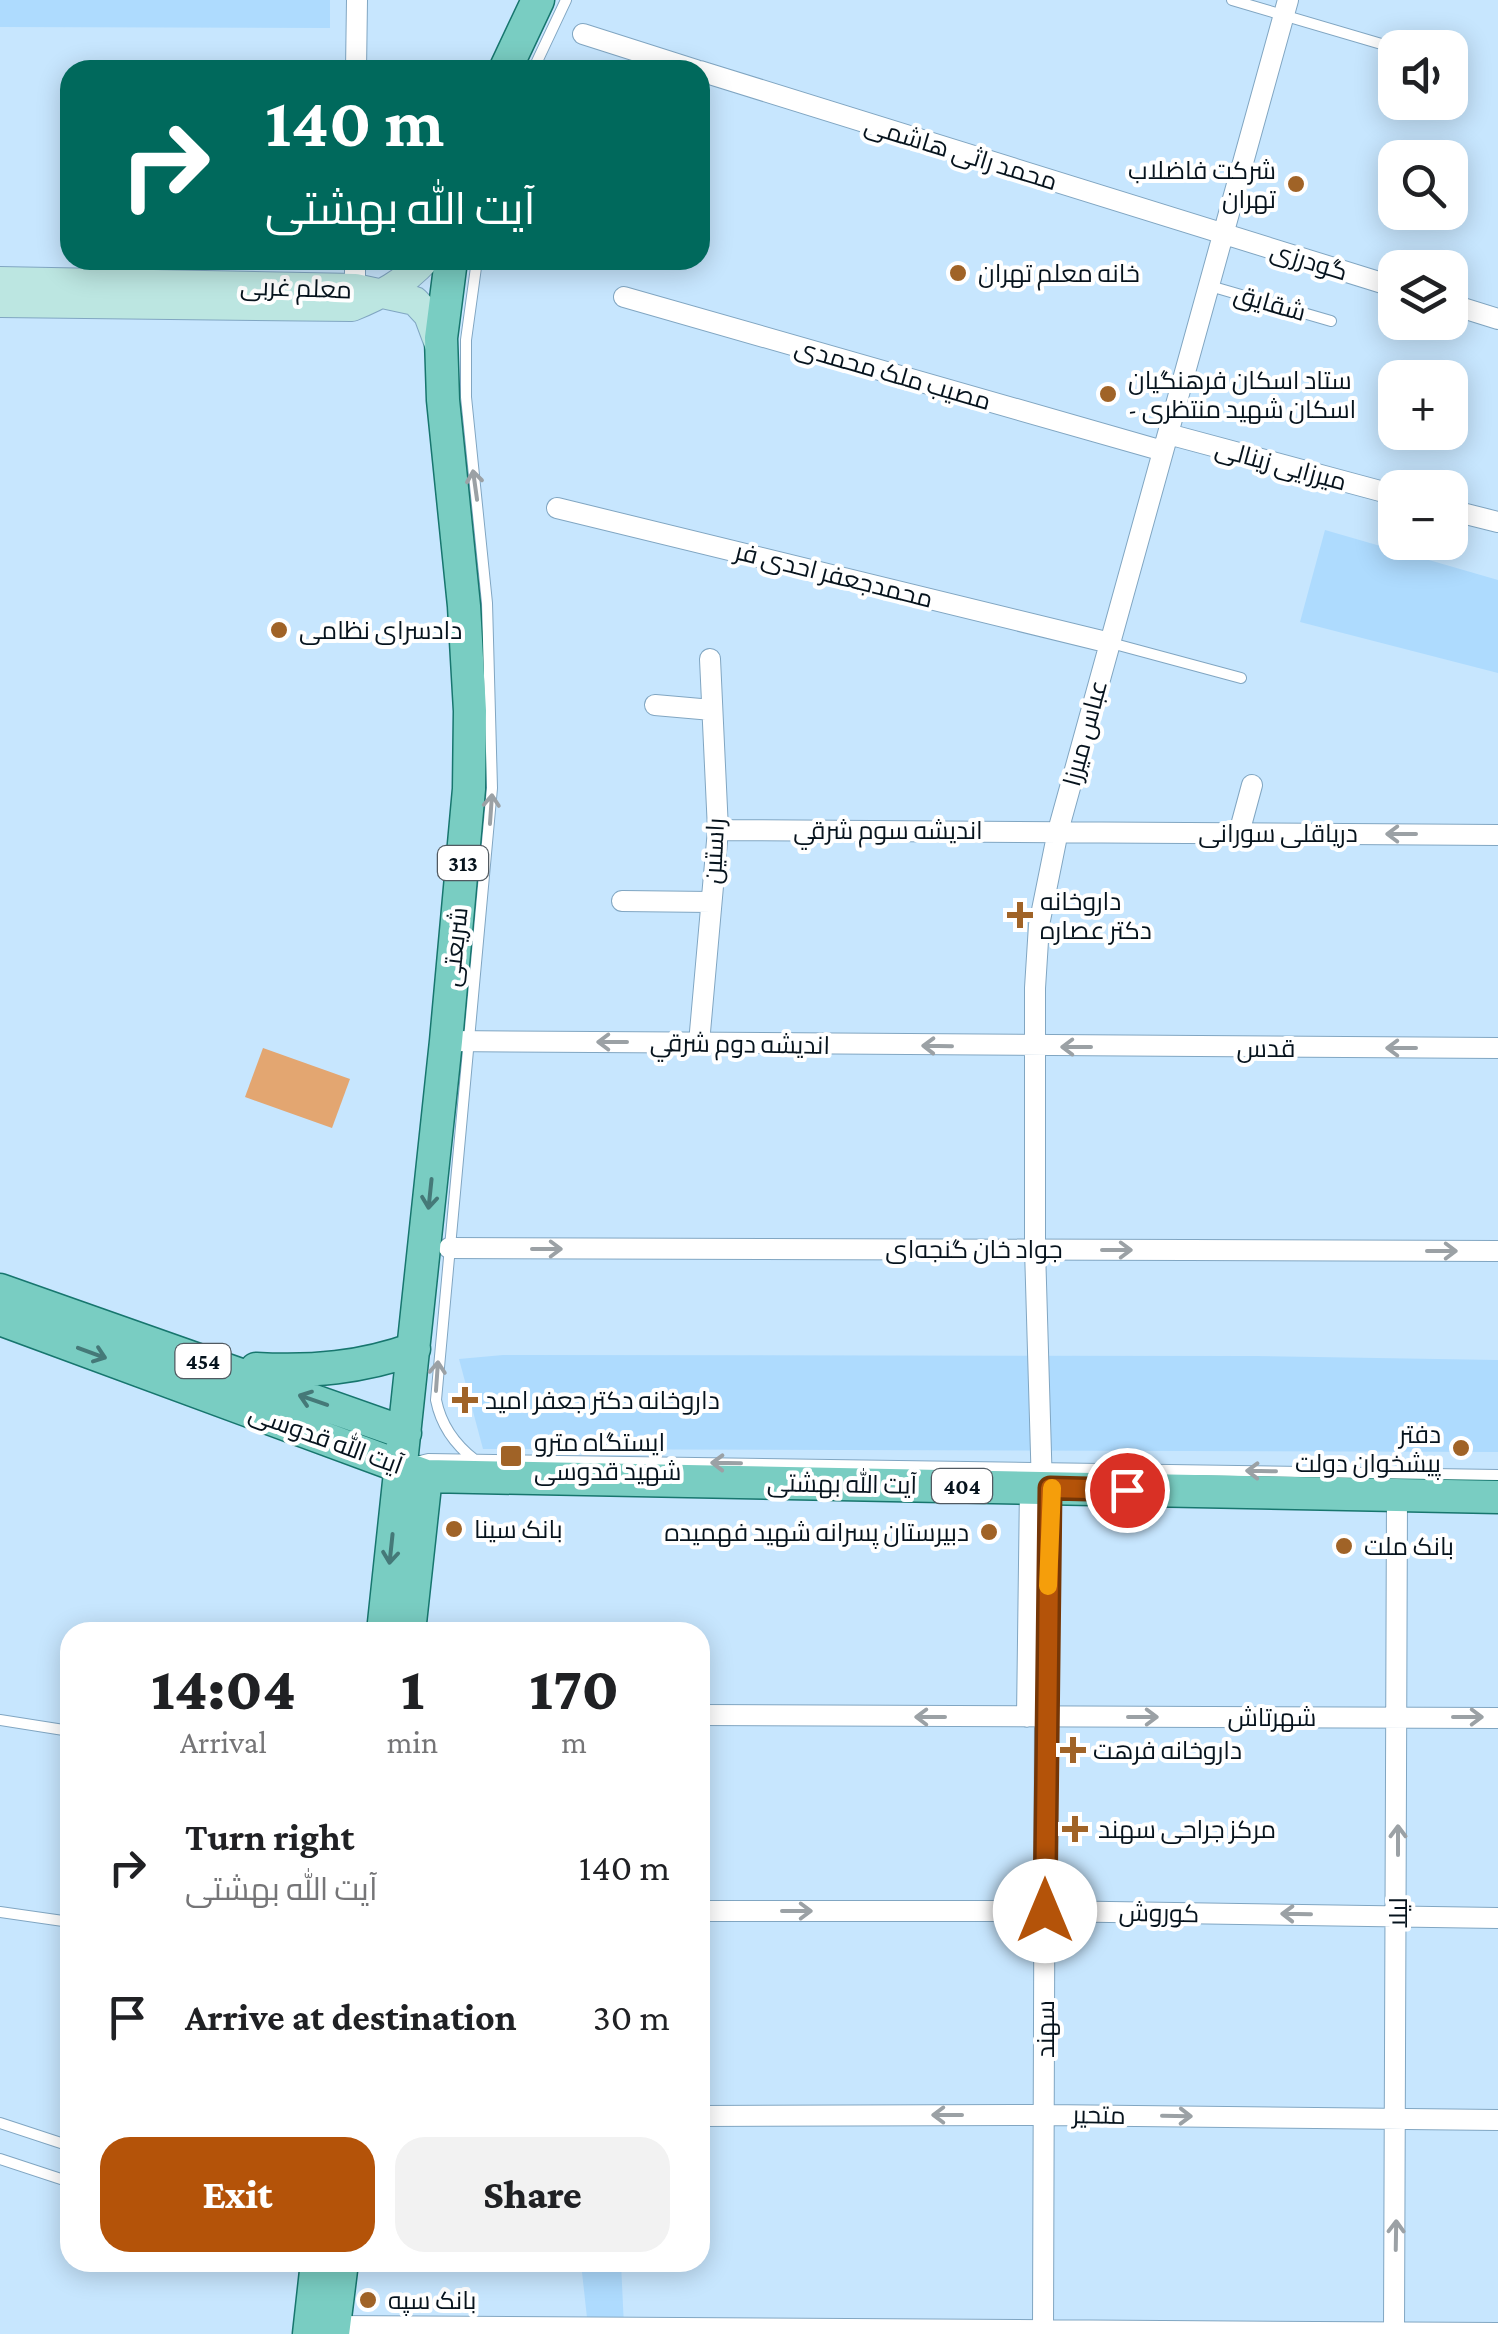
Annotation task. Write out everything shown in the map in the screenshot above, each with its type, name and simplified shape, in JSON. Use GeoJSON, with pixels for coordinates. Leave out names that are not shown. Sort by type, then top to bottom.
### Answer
{"type":"FeatureCollection","features":[{"type":"Feature","properties":{"kind":"main road"},"geometry":{"type":"LineString","coordinates":[[510,60],[538,0]]}},
{"type":"Feature","properties":{"kind":"main road"},"geometry":{"type":"LineString","coordinates":[[384,294],[413,270]]}},
{"type":"Feature","properties":{"kind":"main road","name":"شریعتی"},"geometry":{"type":"LineString","coordinates":[[409,1622],[413,1471],[405,1433],[414,1349],[437,1248],[458,1042],[468,821],[470,711],[441,352],[450,270]]}},
{"type":"Feature","properties":{"kind":"main road","name":"معلم غربی"},"geometry":{"type":"LineString","coordinates":[[0,303],[196,295],[355,274],[384,294]]}},
{"type":"Feature","properties":{"kind":"main road","name":"معلم غربی"},"geometry":{"type":"LineString","coordinates":[[0,281],[352,307],[384,294]]}},
{"type":"Feature","properties":{"kind":"main road"},"geometry":{"type":"LineString","coordinates":[[384,294],[421,305],[441,352]]}},
{"type":"Feature","properties":{"kind":"main road","name":"آیت الله قدوسی"},"geometry":{"type":"LineString","coordinates":[[0,1290],[405,1433]]}},
{"type":"Feature","properties":{"kind":"main road","name":"آیت الله قدوسی"},"geometry":{"type":"LineString","coordinates":[[0,1319],[413,1471]]}},
{"type":"Feature","properties":{"kind":"main road"},"geometry":{"type":"LineString","coordinates":[[216,1366],[323,1370],[372,1363],[414,1349]]}},
{"type":"Feature","properties":{"kind":"main road","name":"شریعتی"},"geometry":{"type":"LineString","coordinates":[[385,1622],[413,1471]]}},
{"type":"Feature","properties":{"kind":"main road","name":"آیت الله بهشتی"},"geometry":{"type":"LineString","coordinates":[[413,1471],[1498,1496]]}},
{"type":"Feature","properties":{"kind":"main road"},"geometry":{"type":"LineString","coordinates":[[318,2272],[326,2331]]}},
{"type":"Feature","properties":{"kind":"main road"},"geometry":{"type":"LineString","coordinates":[[326,2331],[340,2272]]}},
{"type":"Feature","properties":{"kind":"street"},"geometry":{"type":"LineString","coordinates":[[356,0],[356,60]]}},
{"type":"Feature","properties":{"kind":"street","name":"عباس میرزا"},"geometry":{"type":"LineString","coordinates":[[1036,1717],[1041,1483],[1034,1047],[1039,926],[1058,831],[1286,8]]}},
{"type":"Feature","properties":{"kind":"street","name":"محمد راثی هاشمی"},"geometry":{"type":"LineString","coordinates":[[583,34],[664,60]]}},
{"type":"Feature","properties":{"kind":"street","name":"محمد راثی هاشمی"},"geometry":{"type":"LineString","coordinates":[[710,75],[1223,235]]}},
{"type":"Feature","properties":{"kind":"street","name":"گودرزی"},"geometry":{"type":"LineString","coordinates":[[1223,235],[1378,283]]}},
{"type":"Feature","properties":{"kind":"street","name":"مصیب ملک محمدی"},"geometry":{"type":"LineString","coordinates":[[624,297],[1165,443]]}},
{"type":"Feature","properties":{"kind":"street"},"geometry":{"type":"LineString","coordinates":[[1468,310],[1498,319]]}},
{"type":"Feature","properties":{"kind":"street","name":"میرزایی زینالی"},"geometry":{"type":"LineString","coordinates":[[1165,443],[1378,491]]}},
{"type":"Feature","properties":{"kind":"street","name":"محمدجعفر احدی فر"},"geometry":{"type":"LineString","coordinates":[[558,508],[1110,642]]}},
{"type":"Feature","properties":{"kind":"street"},"geometry":{"type":"LineString","coordinates":[[1468,514],[1498,522]]}},
{"type":"Feature","properties":{"kind":"street","name":"راستین"},"geometry":{"type":"LineString","coordinates":[[699,1043],[718,830],[710,659]]}},
{"type":"Feature","properties":{"kind":"street"},"geometry":{"type":"LineString","coordinates":[[655,705],[712,710]]}},
{"type":"Feature","properties":{"kind":"street"},"geometry":{"type":"LineString","coordinates":[[1240,832],[1252,785]]}},
{"type":"Feature","properties":{"kind":"street","name":"اندیشه سوم شرقي"},"geometry":{"type":"LineString","coordinates":[[718,830],[1058,831]]}},
{"type":"Feature","properties":{"kind":"street","name":"دریاقلی سورانی"},"geometry":{"type":"LineString","coordinates":[[1058,831],[1498,834]]}},
{"type":"Feature","properties":{"kind":"street"},"geometry":{"type":"LineString","coordinates":[[622,900],[711,902]]}},
{"type":"Feature","properties":{"kind":"street","name":"انديشه دوم شرقي"},"geometry":{"type":"LineString","coordinates":[[458,1042],[1034,1047]]}},
{"type":"Feature","properties":{"kind":"street","name":"قدس"},"geometry":{"type":"LineString","coordinates":[[1034,1047],[1498,1048]]}},
{"type":"Feature","properties":{"kind":"street","name":"جواد خان گنجه‌ای"},"geometry":{"type":"LineString","coordinates":[[437,1248],[1498,1251]]}},
{"type":"Feature","properties":{"kind":"street","name":"لیلا"},"geometry":{"type":"LineString","coordinates":[[1394,2332],[1397,1494]]}},
{"type":"Feature","properties":{"kind":"street","name":"شهرتاش"},"geometry":{"type":"LineString","coordinates":[[710,1716],[1498,1718]]}},
{"type":"Feature","properties":{"kind":"street","name":"سهند"},"geometry":{"type":"LineString","coordinates":[[1036,1717],[1045,1911],[1043,2330]]}},
{"type":"Feature","properties":{"kind":"street","name":"کوروش"},"geometry":{"type":"LineString","coordinates":[[710,1912],[1045,1911],[1498,1918]]}},
{"type":"Feature","properties":{"kind":"street","name":"متحیر"},"geometry":{"type":"LineString","coordinates":[[710,2116],[1498,2120]]}},
{"type":"Feature","properties":{"kind":"street"},"geometry":{"type":"LineString","coordinates":[[326,2331],[1498,2333]]}},
{"type":"Feature","properties":{"kind":"lane"},"geometry":{"type":"LineString","coordinates":[[538,60],[566,0]]}},
{"type":"Feature","properties":{"kind":"lane"},"geometry":{"type":"LineString","coordinates":[[1232,0],[1286,8],[1378,42]]}},
{"type":"Feature","properties":{"kind":"lane"},"geometry":{"type":"LineString","coordinates":[[458,1042],[492,788],[488,603],[466,397],[466,340],[476,270]]}},
{"type":"Feature","properties":{"kind":"lane","name":"شقایق"},"geometry":{"type":"LineString","coordinates":[[1209,286],[1331,321]]}},
{"type":"Feature","properties":{"kind":"lane"},"geometry":{"type":"LineString","coordinates":[[1110,642],[1240,678]]}},
{"type":"Feature","properties":{"kind":"lane"},"geometry":{"type":"LineString","coordinates":[[437,1248],[436,1400],[447,1431],[475,1460]]}},
{"type":"Feature","properties":{"kind":"lane"},"geometry":{"type":"LineString","coordinates":[[413,1471],[428,1459],[1041,1483],[1498,1475]]}},
{"type":"Feature","properties":{"kind":"lane"},"geometry":{"type":"LineString","coordinates":[[0,1720],[60,1729]]}},
{"type":"Feature","properties":{"kind":"lane"},"geometry":{"type":"LineString","coordinates":[[0,1912],[60,1921]]}},
{"type":"Feature","properties":{"kind":"lane"},"geometry":{"type":"LineString","coordinates":[[0,2123],[60,2143]]}},
{"type":"Feature","properties":{"kind":"lane"},"geometry":{"type":"LineString","coordinates":[[0,2160],[60,2179]]}},
{"type":"Feature","properties":{"kind":"shaded area"},"geometry":{"type":"Polygon","coordinates":[[[0,0],[330,0],[330,28],[0,27],[0,0]]]}},
{"type":"Feature","properties":{"kind":"shaded area"},"geometry":{"type":"Polygon","coordinates":[[[1325,530],[1378,545],[1378,560],[1429,560],[1498,580],[1498,673],[1300,622],[1325,530]]]}},
{"type":"Feature","properties":{"kind":"shaded area"},"geometry":{"type":"Polygon","coordinates":[[[263,1048],[350,1079],[332,1128],[245,1097],[263,1048]]]}},
{"type":"Feature","properties":{"kind":"shaded area"},"geometry":{"type":"Polygon","coordinates":[[[503,1355],[1498,1360],[1498,1452],[483,1449],[459,1359],[503,1355]]]}},
{"type":"Feature","properties":{"kind":"shaded area"},"geometry":{"type":"Polygon","coordinates":[[[582,2272],[621,2272],[624,2327],[588,2327],[582,2272]]]}},
{"type":"Feature","properties":{"kind":"slow traffic"},"geometry":{"type":"LineString","coordinates":[[1048,1586],[1052,1488]]}},
{"type":"Feature","properties":{"kind":"place","name":"شرکت فاضلاب تهران"},"geometry":{"type":"Point","coordinates":[1296,184]}},
{"type":"Feature","properties":{"kind":"place","name":"خانه معلم تهران"},"geometry":{"type":"Point","coordinates":[958,273]}},
{"type":"Feature","properties":{"kind":"place","name":"ستاد اسکان فرهنگیان - اسکان شهید منتظری"},"geometry":{"type":"Point","coordinates":[1108,394]}},
{"type":"Feature","properties":{"kind":"place","name":"دادسرای نظامی"},"geometry":{"type":"Point","coordinates":[279,630]}},
{"type":"Feature","properties":{"kind":"place","name":"داروخانه دکتر عصاره"},"geometry":{"type":"Point","coordinates":[1020,915]}},
{"type":"Feature","properties":{"kind":"place","name":"داروخانه دکتر جعفر امید"},"geometry":{"type":"Point","coordinates":[465,1400]}},
{"type":"Feature","properties":{"kind":"place","name":"دفتر پیشخوان دولت"},"geometry":{"type":"Point","coordinates":[1461,1448]}},
{"type":"Feature","properties":{"kind":"place","name":"ایستگاه مترو شهید قدوسی"},"geometry":{"type":"Point","coordinates":[511,1456]}},
{"type":"Feature","properties":{"kind":"place","name":"بانک سینا"},"geometry":{"type":"Point","coordinates":[454,1529]}},
{"type":"Feature","properties":{"kind":"place","name":"دبیرستان پسرانه شهید فهمیده"},"geometry":{"type":"Point","coordinates":[989,1532]}},
{"type":"Feature","properties":{"kind":"place","name":"بانک ملت"},"geometry":{"type":"Point","coordinates":[1344,1546]}},
{"type":"Feature","properties":{"kind":"place","name":"داروخانه فرهت"},"geometry":{"type":"Point","coordinates":[1073,1750]}},
{"type":"Feature","properties":{"kind":"place","name":"مرکز جراحی سهند"},"geometry":{"type":"Point","coordinates":[1075,1829]}},
{"type":"Feature","properties":{"kind":"place","name":"بانک سپه"},"geometry":{"type":"Point","coordinates":[368,2300]}},
{"type":"Feature","properties":{"kind":"route"},"geometry":{"type":"LineString","coordinates":[[1045,1911],[1050,1488],[1127,1490]]}}]}
